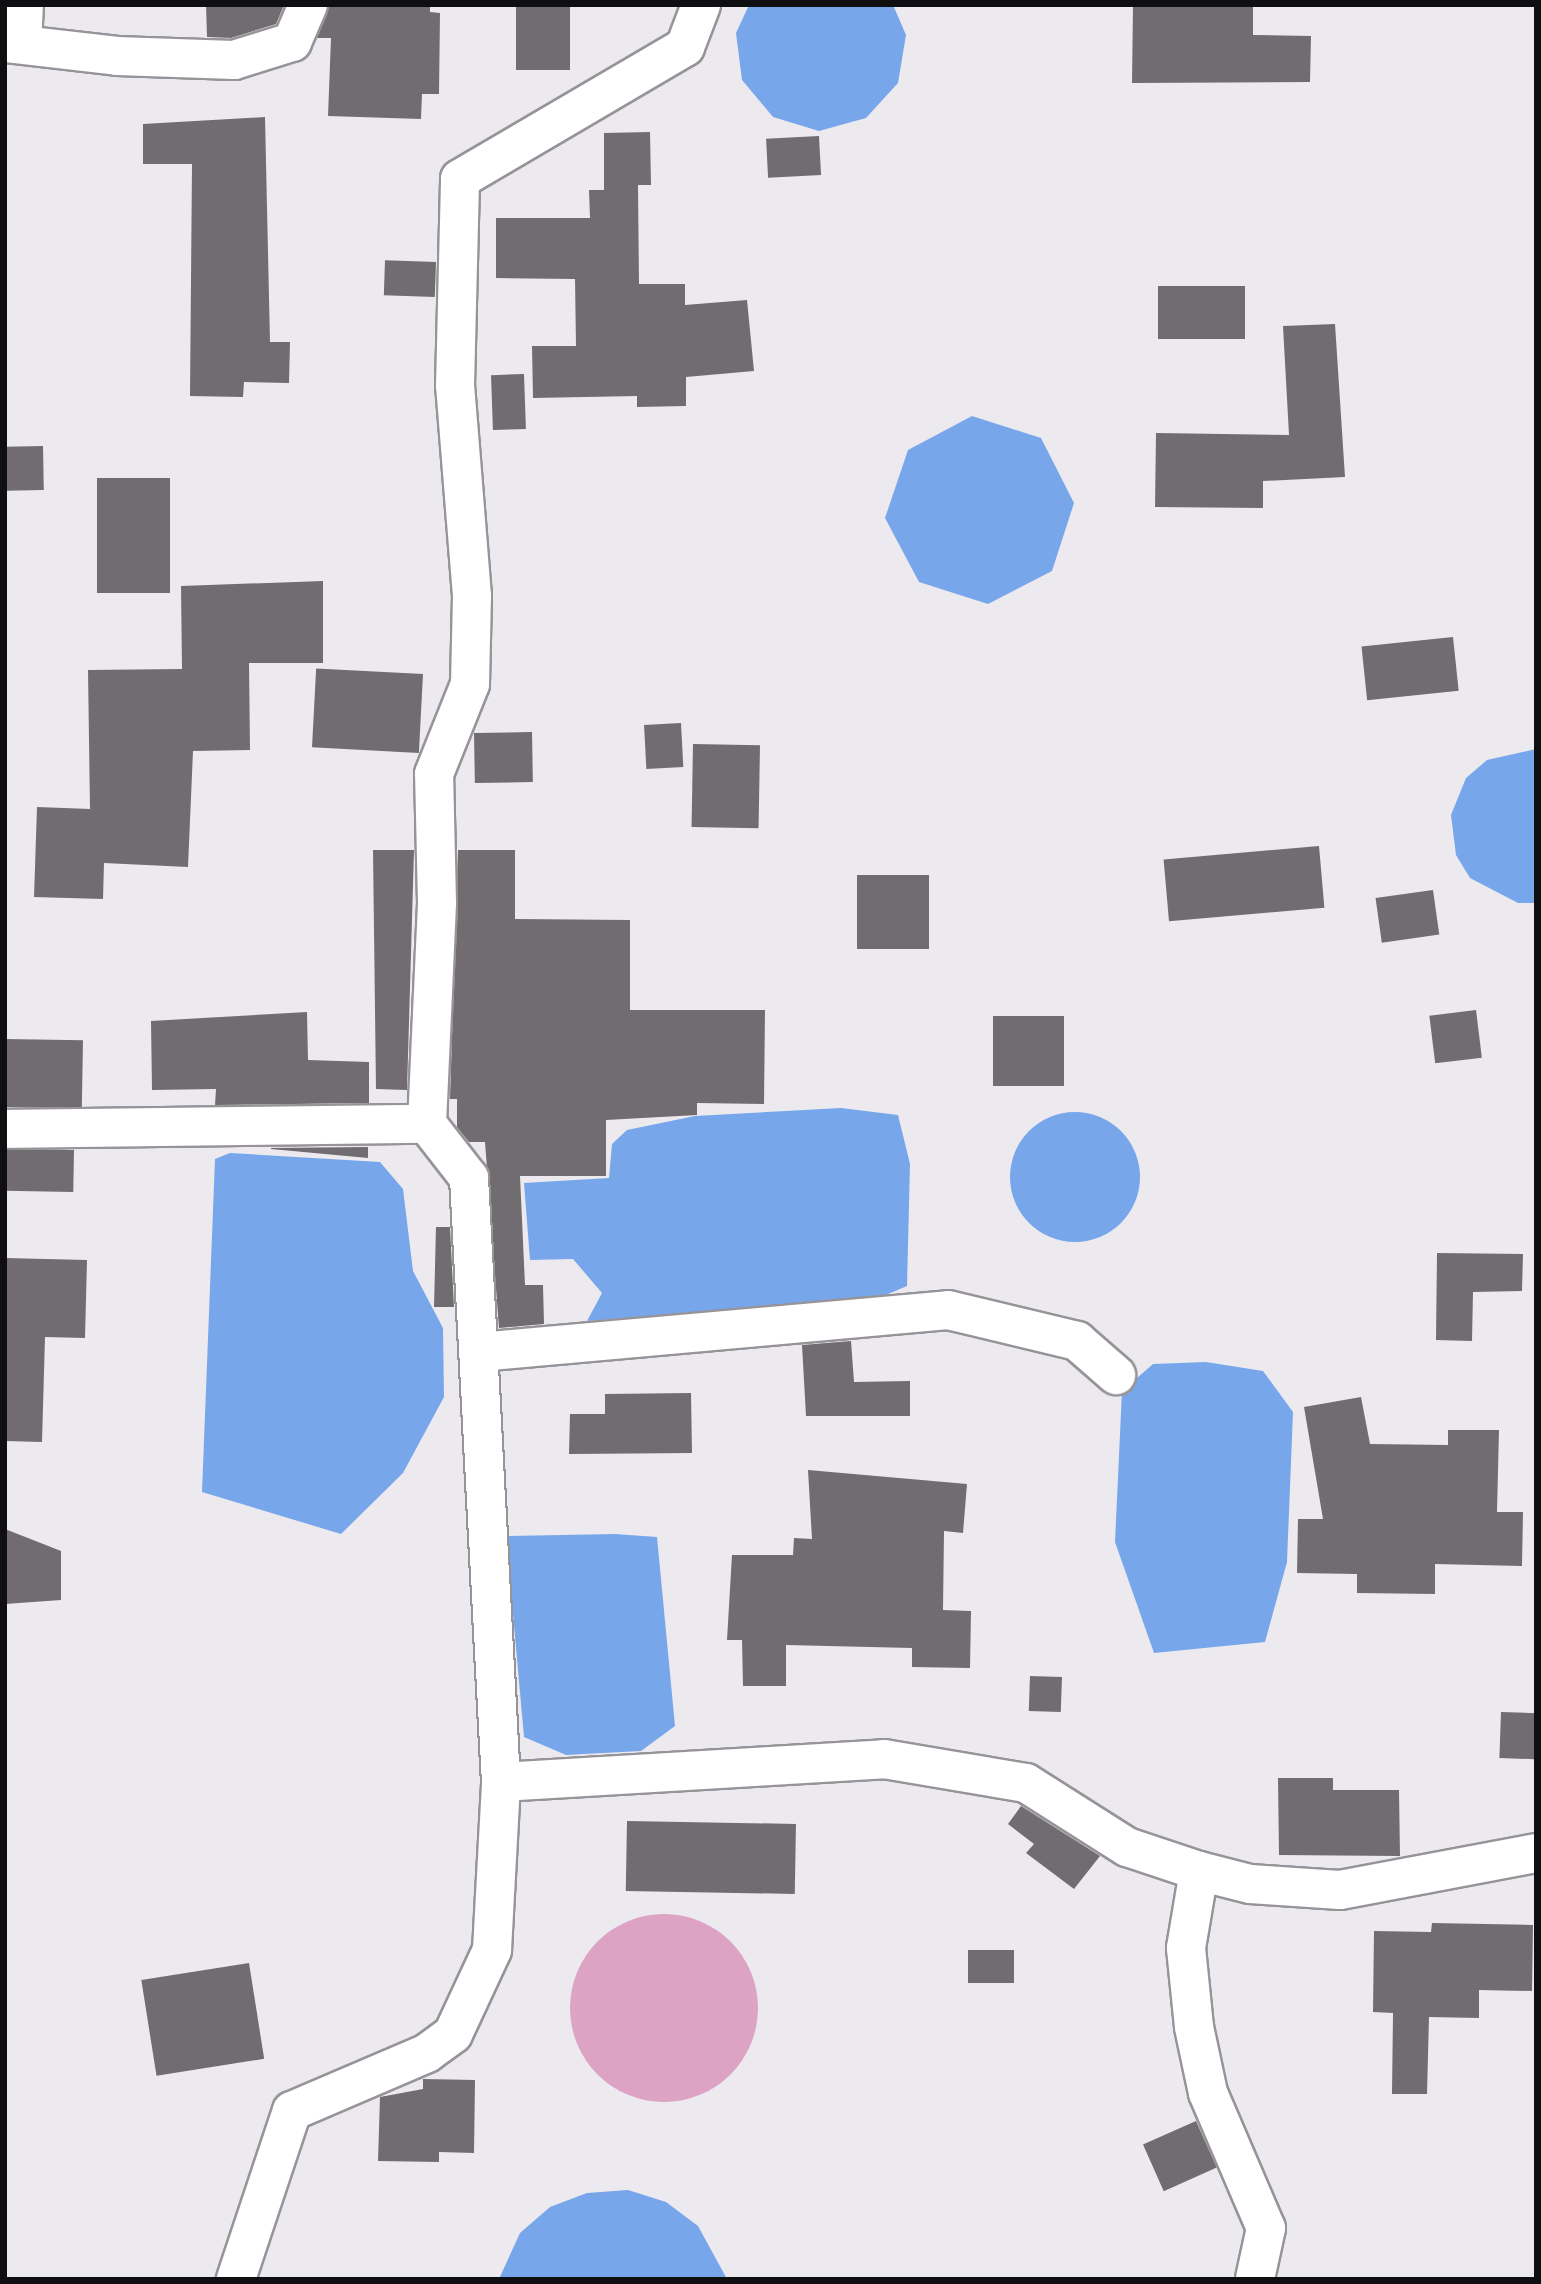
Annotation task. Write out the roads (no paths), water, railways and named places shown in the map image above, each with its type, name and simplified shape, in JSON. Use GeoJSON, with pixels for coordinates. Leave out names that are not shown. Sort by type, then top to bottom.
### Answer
{"type":"FeatureCollection","features":[{"type":"Feature","properties":{"kind":"street"},"geometry":{"type":"LineString","coordinates":[[24,5],[14,43],[117,56],[234,60],[292,42],[309,5]]}},
{"type":"Feature","properties":{"kind":"street"},"geometry":{"type":"LineString","coordinates":[[236,2279],[292,2112],[427,2053],[453,2034],[492,1950],[500,1782],[469,1178],[428,1124],[437,903],[433,774],[470,684],[472,596],[455,386],[460,179],[685,47],[701,5]]}},
{"type":"Feature","properties":{"kind":"street"},"geometry":{"type":"LineString","coordinates":[[5,1129],[428,1124]]}},
{"type":"Feature","properties":{"kind":"street"},"geometry":{"type":"LineString","coordinates":[[479,1352],[948,1310],[1077,1341],[1116,1375]]}},
{"type":"Feature","properties":{"kind":"street"},"geometry":{"type":"LineString","coordinates":[[500,1782],[884,1759],[1026,1783],[1127,1847],[1199,1871],[1250,1884],[1340,1889],[1536,1853]]}},
{"type":"Feature","properties":{"kind":"street"},"geometry":{"type":"LineString","coordinates":[[1199,1871],[1186,1948],[1194,2027],[1208,2093],[1266,2228],[1255,2279]]}},
{"type":"Feature","properties":{"kind":"water"},"geometry":{"type":"Polygon","coordinates":[[[749,5],[893,5],[906,35],[898,83],[866,118],[819,131],[773,117],[742,80],[736,33],[749,5]]]}},
{"type":"Feature","properties":{"kind":"water"},"geometry":{"type":"Polygon","coordinates":[[[972,416],[1041,438],[1074,503],[1052,571],[988,604],[919,582],[885,518],[908,450],[972,416]]]}},
{"type":"Feature","properties":{"kind":"water"},"geometry":{"type":"Polygon","coordinates":[[[1536,749],[1536,903],[1518,903],[1470,878],[1456,855],[1451,815],[1466,778],[1487,760],[1536,749]]]}},
{"type":"Feature","properties":{"kind":"water"},"geometry":{"type":"Polygon","coordinates":[[[841,1108],[898,1115],[910,1164],[907,1286],[874,1300],[587,1321],[602,1293],[573,1259],[530,1260],[524,1183],[609,1178],[612,1144],[627,1130],[695,1116],[841,1108]]]}},
{"type":"Feature","properties":{"kind":"water"},"geometry":{"type":"Polygon","coordinates":[[[1075,1112],[1100,1117],[1121,1131],[1135,1152],[1140,1177],[1135,1202],[1121,1223],[1100,1237],[1075,1242],[1050,1237],[1029,1223],[1015,1202],[1010,1177],[1015,1152],[1029,1131],[1050,1117],[1075,1112]]]}},
{"type":"Feature","properties":{"kind":"water"},"geometry":{"type":"Polygon","coordinates":[[[230,1153],[380,1162],[403,1189],[413,1271],[443,1328],[444,1397],[403,1473],[341,1534],[202,1492],[215,1159],[230,1153]]]}},
{"type":"Feature","properties":{"kind":"water"},"geometry":{"type":"Polygon","coordinates":[[[1206,1362],[1263,1371],[1293,1412],[1287,1562],[1265,1642],[1154,1653],[1115,1542],[1122,1391],[1153,1364],[1206,1362]]]}},
{"type":"Feature","properties":{"kind":"water"},"geometry":{"type":"Polygon","coordinates":[[[615,1534],[657,1537],[675,1726],[641,1751],[566,1755],[524,1737],[506,1536],[615,1534]]]}},
{"type":"Feature","properties":{"kind":"water"},"geometry":{"type":"Polygon","coordinates":[[[628,2190],[666,2202],[698,2226],[727,2279],[499,2279],[520,2233],[550,2207],[587,2193],[628,2190]]]}}]}
